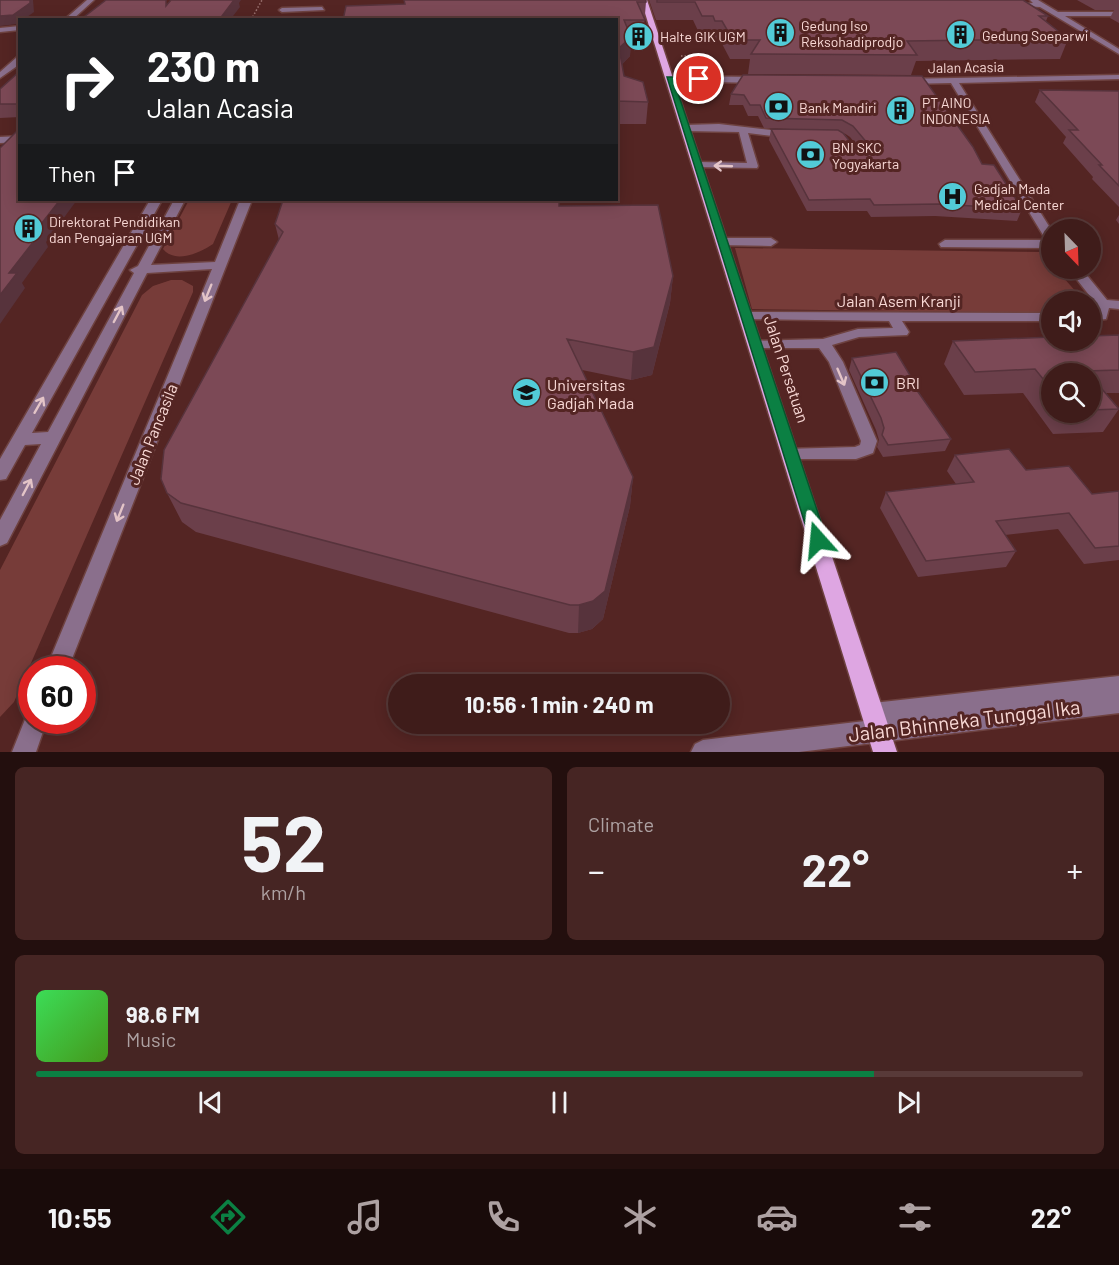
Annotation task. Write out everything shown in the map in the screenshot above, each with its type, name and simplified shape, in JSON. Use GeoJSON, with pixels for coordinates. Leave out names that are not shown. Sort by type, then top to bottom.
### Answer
{"type":"FeatureCollection","features":[{"type":"Feature","properties":{"kind":"main road","name":"Jalan Persatuan"},"geometry":{"type":"LineString","coordinates":[[644,0],[699,165],[885,752]]}},
{"type":"Feature","properties":{"kind":"street"},"geometry":{"type":"LineString","coordinates":[[69,18],[91,0]]}},
{"type":"Feature","properties":{"kind":"street"},"geometry":{"type":"LineString","coordinates":[[279,15],[287,0]]}},
{"type":"Feature","properties":{"kind":"street"},"geometry":{"type":"LineString","coordinates":[[319,18],[326,0]]}},
{"type":"Feature","properties":{"kind":"street"},"geometry":{"type":"LineString","coordinates":[[1034,0],[1119,52]]}},
{"type":"Feature","properties":{"kind":"street"},"geometry":{"type":"LineString","coordinates":[[1005,5],[1042,5]]}},
{"type":"Feature","properties":{"kind":"street"},"geometry":{"type":"LineString","coordinates":[[279,15],[322,9]]}},
{"type":"Feature","properties":{"kind":"street"},"geometry":{"type":"LineString","coordinates":[[1056,14],[1119,14]]}},
{"type":"Feature","properties":{"kind":"street"},"geometry":{"type":"LineString","coordinates":[[0,30],[18,28]]}},
{"type":"Feature","properties":{"kind":"street"},"geometry":{"type":"LineString","coordinates":[[0,76],[18,61]]}},
{"type":"Feature","properties":{"kind":"street","name":"Jalan Acasia"},"geometry":{"type":"LineString","coordinates":[[899,81],[1119,77]]}},
{"type":"Feature","properties":{"kind":"street"},"geometry":{"type":"LineString","coordinates":[[669,79],[766,80]]}},
{"type":"Feature","properties":{"kind":"street"},"geometry":{"type":"LineString","coordinates":[[954,81],[1041,225]]}},
{"type":"Feature","properties":{"kind":"street"},"geometry":{"type":"LineString","coordinates":[[686,128],[719,127],[802,135]]}},
{"type":"Feature","properties":{"kind":"street"},"geometry":{"type":"LineString","coordinates":[[699,165],[753,165],[743,131]]}},
{"type":"Feature","properties":{"kind":"street"},"geometry":{"type":"LineString","coordinates":[[0,140],[18,139]]}},
{"type":"Feature","properties":{"kind":"street"},"geometry":{"type":"LineString","coordinates":[[0,474],[155,201]]}},
{"type":"Feature","properties":{"kind":"street"},"geometry":{"type":"LineString","coordinates":[[0,538],[178,201]]}},
{"type":"Feature","properties":{"kind":"street","name":"Jalan Pancasila"},"geometry":{"type":"LineString","coordinates":[[62,656],[246,201]]}},
{"type":"Feature","properties":{"kind":"street"},"geometry":{"type":"LineString","coordinates":[[723,242],[771,242]]}},
{"type":"Feature","properties":{"kind":"street"},"geometry":{"type":"LineString","coordinates":[[945,244],[1041,243]]}},
{"type":"Feature","properties":{"kind":"street"},"geometry":{"type":"LineString","coordinates":[[115,272],[220,265]]}},
{"type":"Feature","properties":{"kind":"street"},"geometry":{"type":"LineString","coordinates":[[1083,279],[1103,304],[1119,305]]}},
{"type":"Feature","properties":{"kind":"street"},"geometry":{"type":"LineString","coordinates":[[1101,316],[1103,304]]}},
{"type":"Feature","properties":{"kind":"street","name":"Jalan Asem Kranji"},"geometry":{"type":"LineString","coordinates":[[746,316],[1041,317]]}},
{"type":"Feature","properties":{"kind":"street"},"geometry":{"type":"LineString","coordinates":[[755,344],[823,343],[858,333],[902,332],[893,316]]}},
{"type":"Feature","properties":{"kind":"street"},"geometry":{"type":"LineString","coordinates":[[791,453],[856,453],[867,450],[869,441],[836,362],[823,343]]}},
{"type":"Feature","properties":{"kind":"street"},"geometry":{"type":"LineString","coordinates":[[19,440],[53,437]]}},
{"type":"Feature","properties":{"kind":"street","name":"Jalan Bhinneka Tunggal Ika"},"geometry":{"type":"LineString","coordinates":[[703,752],[875,722],[1119,687]]}},
{"type":"Feature","properties":{"kind":"street","name":"Jalan Bhinneka Tunggal Ika"},"geometry":{"type":"LineString","coordinates":[[875,722],[1119,702]]}},
{"type":"Feature","properties":{"kind":"street"},"geometry":{"type":"LineString","coordinates":[[24,752],[31,734]]}},
{"type":"Feature","properties":{"kind":"path"},"geometry":{"type":"LineString","coordinates":[[252,18],[262,0]]}},
{"type":"Feature","properties":{"kind":"path"},"geometry":{"type":"LineString","coordinates":[[677,56],[694,56]]}},
{"type":"Feature","properties":{"kind":"shaded area"},"geometry":{"type":"Polygon","coordinates":[[[188,201],[232,201],[213,244],[201,251],[181,256],[174,256],[163,249],[188,201]]]}},
{"type":"Feature","properties":{"kind":"shaded area"},"geometry":{"type":"Polygon","coordinates":[[[735,248],[1041,252],[1041,279],[1065,279],[1075,291],[1041,291],[1041,313],[752,309],[735,248]]]}},
{"type":"Feature","properties":{"kind":"shaded area"},"geometry":{"type":"Polygon","coordinates":[[[171,280],[182,280],[193,286],[193,292],[34,656],[18,656],[18,693],[14,702],[0,717],[0,570],[142,295],[153,286],[171,280]]]}},
{"type":"Feature","properties":{"kind":"building"},"geometry":{"type":"Polygon","coordinates":[[[0,0],[30,0],[30,3],[13,15],[0,16],[0,0]]]}},
{"type":"Feature","properties":{"kind":"building"},"geometry":{"type":"Polygon","coordinates":[[[106,0],[166,0],[166,6],[171,0],[234,0],[220,18],[83,18],[106,0]]]}},
{"type":"Feature","properties":{"kind":"building"},"geometry":{"type":"Polygon","coordinates":[[[404,0],[646,0],[646,2],[637,2],[645,20],[624,20],[631,37],[619,48],[624,76],[643,82],[648,102],[618,101],[618,18],[343,18],[346,6],[405,4],[404,0]]]}},
{"type":"Feature","properties":{"kind":"building"},"geometry":{"type":"Polygon","coordinates":[[[657,0],[1023,0],[1048,16],[1039,16],[1068,39],[907,41],[917,55],[751,54],[760,40],[733,40],[722,21],[715,21],[713,16],[702,16],[695,2],[657,2],[657,0]]]}},
{"type":"Feature","properties":{"kind":"building"},"geometry":{"type":"Polygon","coordinates":[[[18,73],[18,104],[0,104],[0,89],[18,73]]]}},
{"type":"Feature","properties":{"kind":"building"},"geometry":{"type":"Polygon","coordinates":[[[743,75],[922,76],[973,147],[982,164],[994,165],[1022,209],[939,204],[874,205],[870,199],[809,200],[771,129],[838,130],[855,148],[867,147],[868,144],[853,126],[842,120],[766,118],[760,105],[750,105],[744,95],[731,94],[743,75]]]}},
{"type":"Feature","properties":{"kind":"building"},"geometry":{"type":"Polygon","coordinates":[[[1040,90],[1119,91],[1119,186],[1069,130],[1078,130],[1040,90]]]}},
{"type":"Feature","properties":{"kind":"building"},"geometry":{"type":"Polygon","coordinates":[[[18,130],[18,201],[59,201],[34,233],[41,232],[9,273],[17,273],[0,295],[0,148],[18,130]]]}},
{"type":"Feature","properties":{"kind":"building"},"geometry":{"type":"Polygon","coordinates":[[[283,201],[559,201],[559,206],[658,205],[673,276],[654,347],[633,352],[567,339],[633,477],[605,591],[593,601],[570,605],[181,503],[167,493],[161,479],[164,450],[283,232],[275,224],[283,201]]]}},
{"type":"Feature","properties":{"kind":"building"},"geometry":{"type":"Polygon","coordinates":[[[1119,335],[1119,370],[1101,371],[1101,363],[1041,363],[1041,376],[1035,369],[975,372],[953,341],[1041,337],[1041,351],[1101,351],[1101,336],[1119,335]]]}},
{"type":"Feature","properties":{"kind":"building"},"geometry":{"type":"Polygon","coordinates":[[[896,352],[914,382],[911,382],[951,439],[888,445],[882,435],[884,428],[881,418],[852,358],[896,352]]]}},
{"type":"Feature","properties":{"kind":"building"},"geometry":{"type":"Polygon","coordinates":[[[1101,388],[1119,409],[1101,410],[1101,388]]]}},
{"type":"Feature","properties":{"kind":"building"},"geometry":{"type":"Polygon","coordinates":[[[1009,449],[1026,470],[1069,466],[1092,494],[1119,491],[1119,546],[1095,548],[1069,513],[996,521],[1016,551],[926,561],[886,492],[974,482],[955,455],[1009,449]]]}},
{"type":"Feature","properties":{"kind":"place","name":"Gedung Iso Reksohadiprodjo"},"geometry":{"type":"Point","coordinates":[780,33]}},
{"type":"Feature","properties":{"kind":"place","name":"Gedung Soeparwi"},"geometry":{"type":"Point","coordinates":[961,35]}},
{"type":"Feature","properties":{"kind":"place","name":"Halte GIK UGM"},"geometry":{"type":"Point","coordinates":[639,36]}},
{"type":"Feature","properties":{"kind":"place","name":"Bank Mandiri"},"geometry":{"type":"Point","coordinates":[778,107]}},
{"type":"Feature","properties":{"kind":"place","name":"PT AINO INDONESIA"},"geometry":{"type":"Point","coordinates":[901,110]}},
{"type":"Feature","properties":{"kind":"place","name":"BNI SKC Yogyakarta"},"geometry":{"type":"Point","coordinates":[811,155]}},
{"type":"Feature","properties":{"kind":"place","name":"Gadjah Mada Medical Center"},"geometry":{"type":"Point","coordinates":[953,196]}},
{"type":"Feature","properties":{"kind":"place","name":"Direktorat Pendidikan dan Pengajaran UGM"},"geometry":{"type":"Point","coordinates":[28,229]}},
{"type":"Feature","properties":{"kind":"place","name":"BRI"},"geometry":{"type":"Point","coordinates":[875,382]}},
{"type":"Feature","properties":{"kind":"place","name":"Universitas Gadjah Mada"},"geometry":{"type":"Point","coordinates":[526,393]}},
{"type":"Feature","properties":{"kind":"route"},"geometry":{"type":"LineString","coordinates":[[699,79],[669,79],[699,165],[818,540]]}}]}
